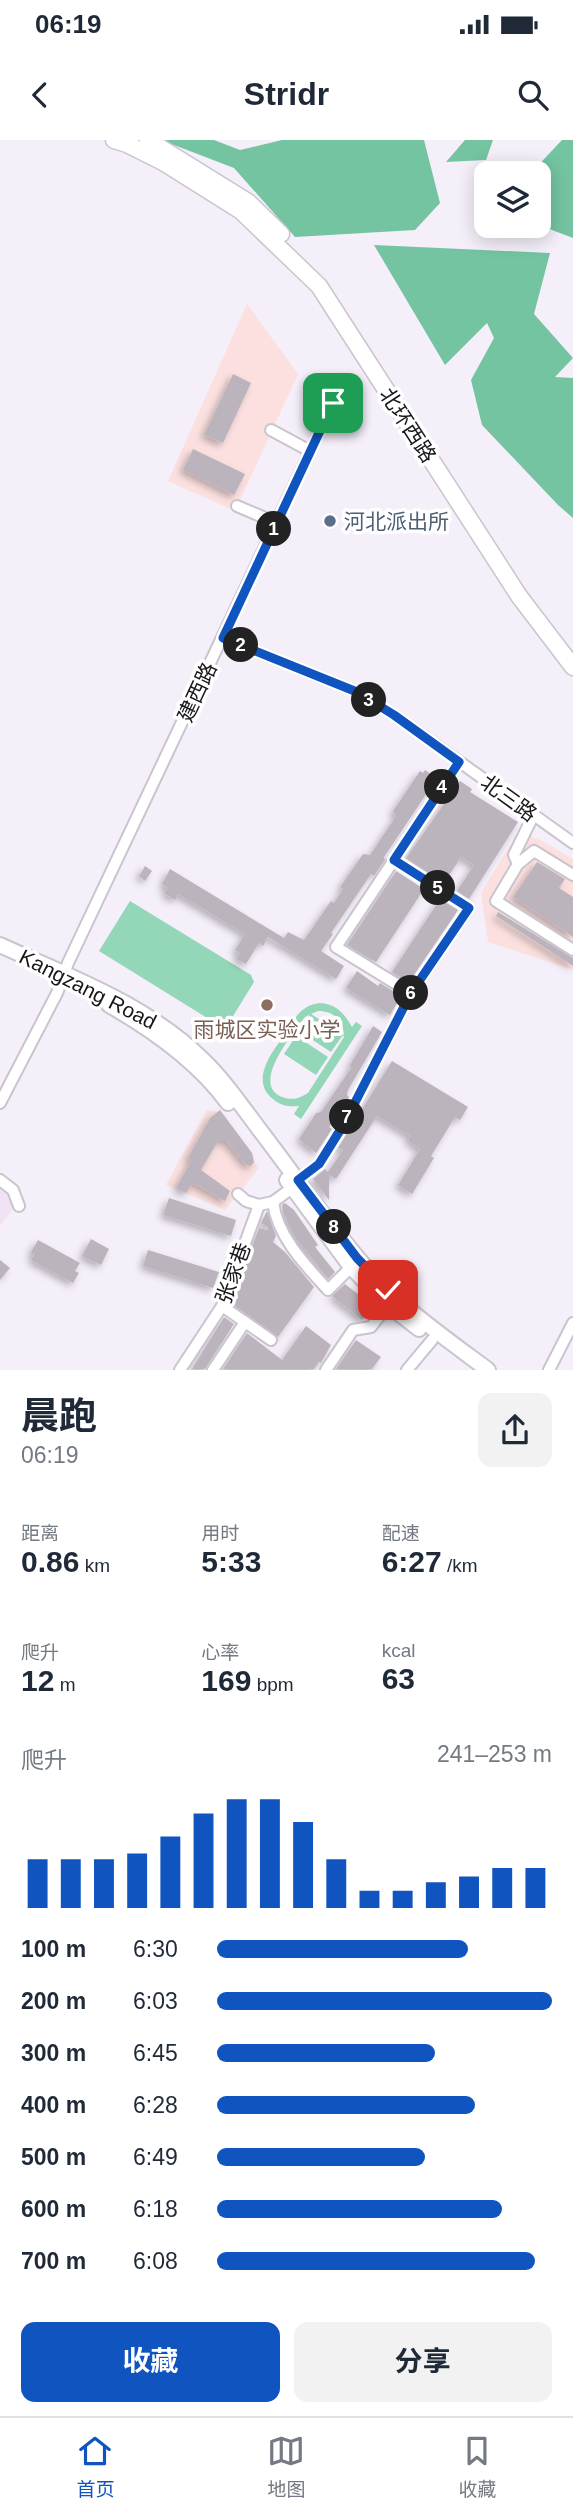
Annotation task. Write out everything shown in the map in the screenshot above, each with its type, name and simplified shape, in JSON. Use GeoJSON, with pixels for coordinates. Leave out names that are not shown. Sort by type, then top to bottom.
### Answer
{"type":"FeatureCollection","features":[{"type":"Feature","properties":{"kind":"highway","name":"北环西路"},"geometry":{"type":"LineString","coordinates":[[114,140],[163,162],[241,211],[319,286],[519,596],[573,667]]}},
{"type":"Feature","properties":{"kind":"highway","name":"北环西路"},"geometry":{"type":"LineString","coordinates":[[149,140],[248,202],[324,277],[525,589],[573,650]]}},
{"type":"Feature","properties":{"kind":"main road","name":"Kangzang Road"},"geometry":{"type":"LineString","coordinates":[[0,945],[140,1023],[194,1066],[225,1098],[388,1293],[432,1340],[474,1370]]}},
{"type":"Feature","properties":{"kind":"main road","name":"Kangzang Road"},"geometry":{"type":"LineString","coordinates":[[0,955],[62,978]]}},
{"type":"Feature","properties":{"kind":"main road","name":"Kangzang Road"},"geometry":{"type":"LineString","coordinates":[[295,1184],[351,1267],[488,1370]]}},
{"type":"Feature","properties":{"kind":"street","name":"建西路"},"geometry":{"type":"LineString","coordinates":[[0,1103],[62,978],[333,403]]}},
{"type":"Feature","properties":{"kind":"street"},"geometry":{"type":"LineString","coordinates":[[271,430],[310,451]]}},
{"type":"Feature","properties":{"kind":"street"},"geometry":{"type":"LineString","coordinates":[[237,506],[276,523]]}},
{"type":"Feature","properties":{"kind":"street","name":"北三路"},"geometry":{"type":"LineString","coordinates":[[223,638],[357,692],[394,715],[573,843]]}},
{"type":"Feature","properties":{"kind":"street"},"geometry":{"type":"LineString","coordinates":[[411,993],[336,947],[459,762]]}},
{"type":"Feature","properties":{"kind":"street"},"geometry":{"type":"LineString","coordinates":[[518,864],[514,855],[533,816]]}},
{"type":"Feature","properties":{"kind":"street"},"geometry":{"type":"LineString","coordinates":[[573,875],[534,851],[518,864],[496,901],[573,950]]}},
{"type":"Feature","properties":{"kind":"street"},"geometry":{"type":"LineString","coordinates":[[242,1200],[259,1205],[273,1202],[319,1164],[344,1124],[411,993],[469,908],[394,860]]}},
{"type":"Feature","properties":{"kind":"street"},"geometry":{"type":"LineString","coordinates":[[0,1180],[13,1189],[19,1206]]}},
{"type":"Feature","properties":{"kind":"street"},"geometry":{"type":"LineString","coordinates":[[273,1202],[274,1216],[285,1238],[328,1290],[351,1267]]}},
{"type":"Feature","properties":{"kind":"street","name":"张家巷"},"geometry":{"type":"LineString","coordinates":[[183,1368],[222,1306],[259,1205]]}},
{"type":"Feature","properties":{"kind":"street"},"geometry":{"type":"LineString","coordinates":[[326,1370],[353,1330],[371,1327],[388,1293]]}},
{"type":"Feature","properties":{"kind":"street"},"geometry":{"type":"LineString","coordinates":[[222,1306],[271,1340]]}},
{"type":"Feature","properties":{"kind":"street"},"geometry":{"type":"LineString","coordinates":[[213,1370],[246,1322]]}},
{"type":"Feature","properties":{"kind":"street"},"geometry":{"type":"LineString","coordinates":[[549,1370],[573,1323]]}},
{"type":"Feature","properties":{"kind":"street"},"geometry":{"type":"LineString","coordinates":[[407,1370],[432,1340]]}},
{"type":"Feature","properties":{"kind":"shaded area"},"geometry":{"type":"Polygon","coordinates":[[[247,304],[298,374],[235,511],[168,481],[247,304]]]}},
{"type":"Feature","properties":{"kind":"shaded area"},"geometry":{"type":"Polygon","coordinates":[[[518,832],[540,840],[573,859],[573,970],[488,942],[481,893],[518,832]]]}},
{"type":"Feature","properties":{"kind":"shaded area"},"geometry":{"type":"Polygon","coordinates":[[[207,1110],[218,1112],[259,1168],[225,1210],[166,1185],[207,1110]]]}},
{"type":"Feature","properties":{"kind":"shaded area"},"geometry":{"type":"Polygon","coordinates":[[[0,1186],[8,1192],[15,1206],[0,1226],[0,1186]]]}},
{"type":"Feature","properties":{"kind":"green space"},"geometry":{"type":"Polygon","coordinates":[[[161,140],[214,140],[240,150],[282,140],[424,140],[440,203],[415,230],[295,237],[234,168],[161,140]]]}},
{"type":"Feature","properties":{"kind":"green space"},"geometry":{"type":"Polygon","coordinates":[[[465,140],[493,140],[486,160],[446,162],[465,140]]]}},
{"type":"Feature","properties":{"kind":"green space"},"geometry":{"type":"Polygon","coordinates":[[[562,140],[573,140],[573,238],[551,230],[551,161],[542,161],[562,140]]]}},
{"type":"Feature","properties":{"kind":"green space"},"geometry":{"type":"Polygon","coordinates":[[[374,245],[550,253],[534,314],[573,358],[555,377],[573,378],[573,518],[482,425],[471,380],[494,338],[487,323],[445,365],[374,245]]]}},
{"type":"Feature","properties":{"kind":"green space"},"geometry":{"type":"Polygon","coordinates":[[[130,901],[251,975],[254,982],[225,1029],[99,951],[130,901]]]}},
{"type":"Feature","properties":{"kind":"green space"},"geometry":{"type":"Polygon","coordinates":[[[318,1003],[335,1007],[352,1027],[356,1022],[362,1026],[301,1119],[294,1114],[299,1106],[282,1105],[266,1092],[263,1076],[269,1059],[295,1018],[306,1008],[318,1003]],[[318,1011],[311,1014],[344,1035],[342,1024],[336,1017],[328,1012],[318,1011]],[[310,1014],[304,1018],[284,1047],[272,1071],[270,1081],[273,1091],[282,1097],[290,1099],[308,1093],[344,1037],[343,1035],[331,1052],[299,1031],[310,1014]]]}},
{"type":"Feature","properties":{"kind":"green space"},"geometry":{"type":"Polygon","coordinates":[[[296,1036],[328,1057],[316,1075],[284,1054],[296,1036]]]}},
{"type":"Feature","properties":{"kind":"building"},"geometry":{"type":"Polygon","coordinates":[[[233,374],[251,383],[223,443],[204,435],[233,374]]]}},
{"type":"Feature","properties":{"kind":"building"},"geometry":{"type":"Polygon","coordinates":[[[193,449],[245,474],[234,495],[183,470],[193,449]]]}},
{"type":"Feature","properties":{"kind":"building"},"geometry":{"type":"Polygon","coordinates":[[[425,770],[437,778],[384,857],[385,860],[374,876],[371,874],[321,951],[344,966],[336,979],[268,937],[263,946],[259,943],[246,964],[236,959],[240,953],[235,950],[245,934],[178,894],[175,900],[164,893],[168,888],[162,884],[170,869],[284,938],[288,932],[304,940],[331,901],[334,903],[343,889],[340,887],[363,854],[370,855],[396,816],[393,811],[420,771],[423,773],[425,770]]]}},
{"type":"Feature","properties":{"kind":"building"},"geometry":{"type":"Polygon","coordinates":[[[460,781],[472,789],[470,792],[518,822],[469,899],[457,891],[474,865],[461,857],[444,883],[406,858],[460,781]]]}},
{"type":"Feature","properties":{"kind":"building"},"geometry":{"type":"Polygon","coordinates":[[[537,862],[565,879],[559,888],[573,897],[573,937],[513,897],[537,862]]]}},
{"type":"Feature","properties":{"kind":"building"},"geometry":{"type":"Polygon","coordinates":[[[145,866],[152,871],[145,881],[139,876],[145,866]]]}},
{"type":"Feature","properties":{"kind":"building"},"geometry":{"type":"Polygon","coordinates":[[[396,871],[424,889],[376,962],[347,945],[396,871]]]}},
{"type":"Feature","properties":{"kind":"building"},"geometry":{"type":"Polygon","coordinates":[[[440,899],[458,910],[409,982],[392,972],[440,899]]]}},
{"type":"Feature","properties":{"kind":"building"},"geometry":{"type":"Polygon","coordinates":[[[498,912],[573,958],[573,966],[496,916],[498,912]]]}},
{"type":"Feature","properties":{"kind":"building"},"geometry":{"type":"Polygon","coordinates":[[[357,971],[378,986],[380,983],[401,996],[390,1015],[346,988],[357,971]]]}},
{"type":"Feature","properties":{"kind":"building"},"geometry":{"type":"Polygon","coordinates":[[[373,1026],[382,1032],[348,1090],[349,1097],[329,1127],[332,1129],[316,1153],[299,1139],[351,1068],[350,1065],[373,1026]]]}},
{"type":"Feature","properties":{"kind":"building"},"geometry":{"type":"Polygon","coordinates":[[[392,1061],[468,1107],[460,1120],[455,1117],[412,1194],[398,1185],[420,1149],[408,1141],[410,1136],[377,1116],[336,1179],[329,1175],[329,1200],[313,1179],[325,1169],[328,1172],[343,1150],[338,1148],[392,1061]]]}},
{"type":"Feature","properties":{"kind":"building"},"geometry":{"type":"Polygon","coordinates":[[[220,1110],[252,1153],[254,1162],[251,1166],[246,1165],[226,1141],[218,1141],[201,1170],[230,1191],[225,1201],[193,1183],[186,1193],[176,1188],[191,1161],[188,1158],[210,1118],[220,1110]]]}},
{"type":"Feature","properties":{"kind":"building"},"geometry":{"type":"Polygon","coordinates":[[[169,1198],[236,1220],[231,1236],[163,1215],[169,1198]]]}},
{"type":"Feature","properties":{"kind":"building"},"geometry":{"type":"Polygon","coordinates":[[[285,1203],[294,1210],[318,1245],[315,1247],[335,1272],[328,1279],[293,1234],[283,1212],[282,1205],[285,1203]]]}},
{"type":"Feature","properties":{"kind":"building"},"geometry":{"type":"Polygon","coordinates":[[[267,1211],[276,1236],[273,1242],[285,1252],[314,1287],[278,1337],[231,1303],[259,1228],[268,1228],[261,1223],[267,1211]]]}},
{"type":"Feature","properties":{"kind":"building"},"geometry":{"type":"Polygon","coordinates":[[[91,1239],[109,1249],[101,1265],[82,1256],[91,1239]]]}},
{"type":"Feature","properties":{"kind":"building"},"geometry":{"type":"Polygon","coordinates":[[[38,1240],[80,1263],[75,1271],[79,1273],[73,1283],[31,1260],[34,1255],[31,1252],[38,1240]]]}},
{"type":"Feature","properties":{"kind":"building"},"geometry":{"type":"Polygon","coordinates":[[[148,1250],[219,1272],[213,1288],[143,1266],[148,1250]]]}},
{"type":"Feature","properties":{"kind":"building"},"geometry":{"type":"Polygon","coordinates":[[[0,1260],[10,1268],[0,1280],[0,1260]]]}},
{"type":"Feature","properties":{"kind":"building"},"geometry":{"type":"Polygon","coordinates":[[[345,1284],[373,1306],[362,1320],[332,1296],[345,1284]]]}},
{"type":"Feature","properties":{"kind":"building"},"geometry":{"type":"Polygon","coordinates":[[[224,1317],[234,1324],[205,1369],[192,1369],[224,1317]]]}},
{"type":"Feature","properties":{"kind":"building"},"geometry":{"type":"Polygon","coordinates":[[[306,1326],[331,1345],[321,1363],[314,1369],[223,1369],[247,1333],[282,1360],[306,1326]]]}},
{"type":"Feature","properties":{"kind":"building"},"geometry":{"type":"Polygon","coordinates":[[[356,1340],[381,1357],[372,1369],[336,1369],[356,1340]]]}},
{"type":"Feature","properties":{"kind":"place","name":"河北派出所"},"geometry":{"type":"Point","coordinates":[330,521]}},
{"type":"Feature","properties":{"kind":"place","name":"雨城区实验小学"},"geometry":{"type":"Point","coordinates":[267,1005]}},
{"type":"Feature","properties":{"kind":"route"},"geometry":{"type":"LineString","coordinates":[[333,403],[223,638],[357,692],[459,762],[394,860],[469,908],[411,993],[344,1124],[319,1164],[298,1180],[357,1258],[388,1290]]}}]}
